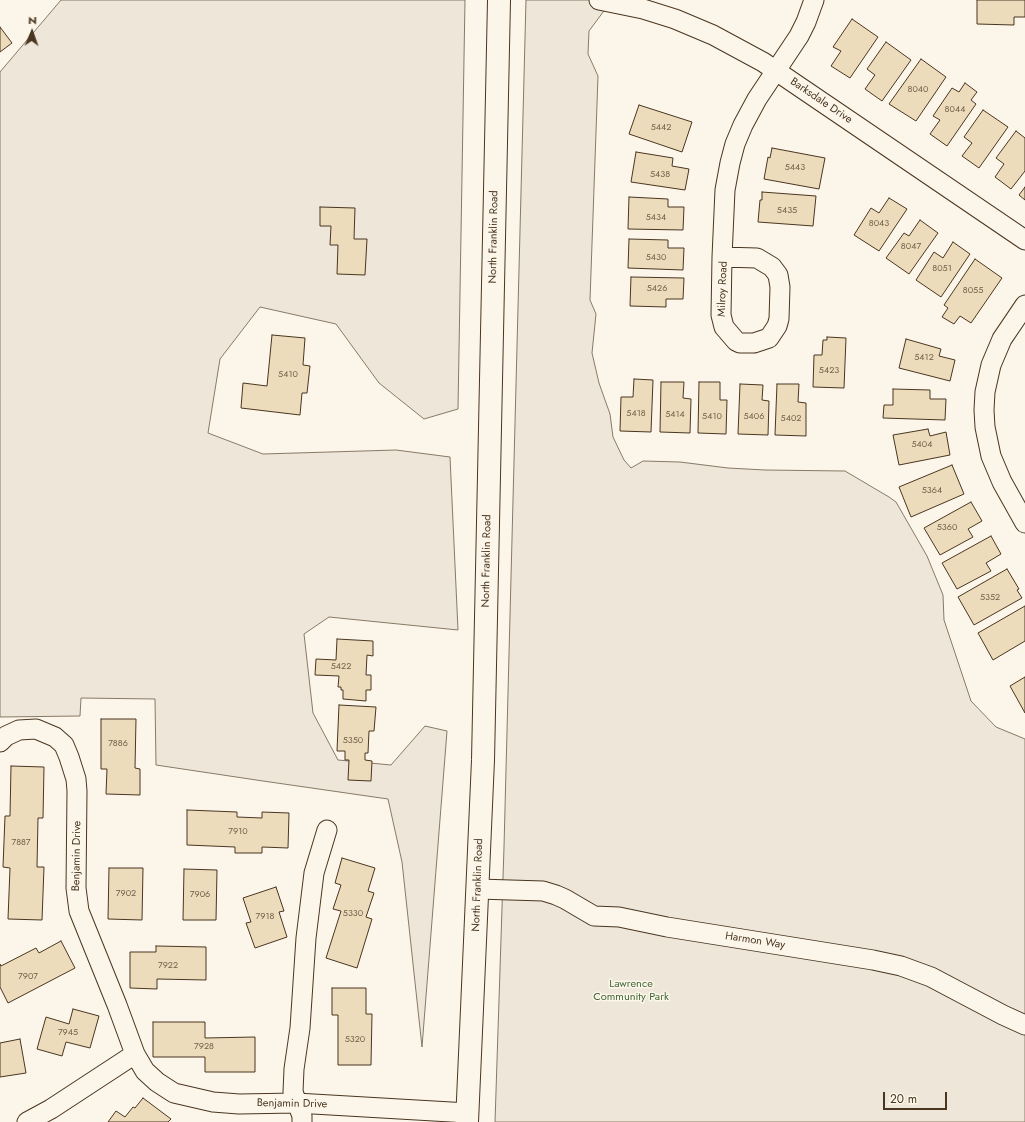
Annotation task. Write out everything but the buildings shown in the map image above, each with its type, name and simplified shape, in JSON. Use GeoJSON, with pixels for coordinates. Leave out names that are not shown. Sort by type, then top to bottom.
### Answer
{"type":"FeatureCollection","features":[{"type":"Feature","properties":{"kind":"main road","name":"North Franklin Road"},"geometry":{"type":"LineString","coordinates":[[468,1118],[483,752],[499,0]]}},
{"type":"Feature","properties":{"kind":"street","name":"Barksdale Drive"},"geometry":{"type":"LineString","coordinates":[[599,0],[643,9],[695,27],[719,38],[763,62],[1025,240]]}},
{"type":"Feature","properties":{"kind":"street"},"geometry":{"type":"LineString","coordinates":[[722,257],[724,198],[730,163],[743,125],[757,98],[799,36],[814,0]]}},
{"type":"Feature","properties":{"kind":"street","name":"Milroy Road"},"geometry":{"type":"LineString","coordinates":[[722,257],[756,258],[772,267],[778,275],[780,287],[779,319],[777,326],[768,338],[754,343],[740,343],[736,341],[724,327],[721,315],[722,257]]}},
{"type":"Feature","properties":{"kind":"street"},"geometry":{"type":"LineString","coordinates":[[1025,305],[1002,339],[991,365],[985,392],[984,410],[988,445],[993,462],[1002,482],[1025,523]]}},
{"type":"Feature","properties":{"kind":"street","name":"Benjamin Drive"},"geometry":{"type":"LineString","coordinates":[[0,742],[6,736],[20,730],[36,730],[55,737],[64,745],[76,779],[77,899],[83,920],[135,1054],[145,1071],[157,1082],[180,1094],[213,1102],[239,1104],[296,1103],[468,1118]]}},
{"type":"Feature","properties":{"kind":"street"},"geometry":{"type":"LineString","coordinates":[[302,1122],[302,1116],[296,1103],[293,1087],[294,1069],[300,1028],[306,938],[314,868],[327,830]]}},
{"type":"Feature","properties":{"kind":"street","name":"Harmon Way"},"geometry":{"type":"LineString","coordinates":[[478,889],[543,891],[565,899],[594,916],[619,917],[668,927],[902,966],[932,977],[1003,1015],[1025,1025]]}},
{"type":"Feature","properties":{"kind":"street"},"geometry":{"type":"LineString","coordinates":[[27,1122],[51,1109],[135,1054]]}},
{"type":"Feature","properties":{"kind":"green space"},"geometry":{"type":"Polygon","coordinates":[[[61,0],[465,0],[458,409],[424,419],[379,383],[336,324],[260,307],[220,359],[208,433],[263,454],[396,450],[450,457],[458,630],[329,617],[304,634],[313,713],[338,760],[391,765],[425,726],[447,731],[422,1047],[402,862],[388,799],[156,765],[155,699],[81,698],[80,716],[0,717],[0,72],[61,0]]]}},
{"type":"Feature","properties":{"kind":"green space","name":"Lawrence Community Park"},"geometry":{"type":"Polygon","coordinates":[[[526,0],[612,0],[589,31],[588,54],[598,76],[590,300],[596,314],[592,353],[599,383],[610,414],[613,437],[624,460],[631,468],[643,461],[680,462],[728,468],[765,470],[845,471],[889,497],[896,502],[927,556],[943,595],[944,620],[971,701],[996,727],[1025,739],[1025,1122],[495,1122],[504,847],[526,0]]]}}]}
